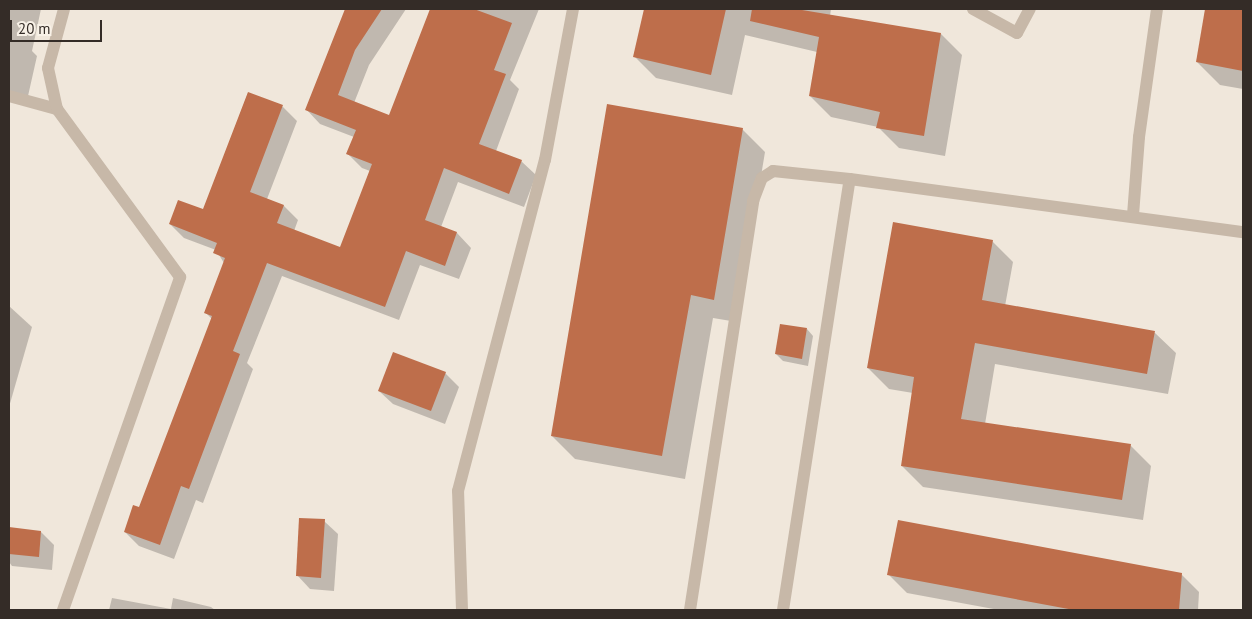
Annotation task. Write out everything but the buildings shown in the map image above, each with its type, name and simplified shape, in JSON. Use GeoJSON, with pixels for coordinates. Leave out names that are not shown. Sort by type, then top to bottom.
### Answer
{"type":"FeatureCollection","features":[{"type":"Feature","properties":{"kind":"street"},"geometry":{"type":"LineString","coordinates":[[63,610],[180,277],[57,110],[48,68],[64,9]]}},
{"type":"Feature","properties":{"kind":"street"},"geometry":{"type":"LineString","coordinates":[[462,610],[458,491],[545,160],[573,9]]}},
{"type":"Feature","properties":{"kind":"street"},"geometry":{"type":"LineString","coordinates":[[974,9],[1017,33],[1030,9]]}},
{"type":"Feature","properties":{"kind":"street"},"geometry":{"type":"LineString","coordinates":[[1133,215],[1139,137],[1157,9]]}},
{"type":"Feature","properties":{"kind":"street"},"geometry":{"type":"LineString","coordinates":[[9,96],[57,110]]}},
{"type":"Feature","properties":{"kind":"street"},"geometry":{"type":"LineString","coordinates":[[690,610],[753,201],[762,178],[774,171],[850,179],[1133,215],[1243,232]]}},
{"type":"Feature","properties":{"kind":"street"},"geometry":{"type":"LineString","coordinates":[[783,610],[850,179]]}}]}
